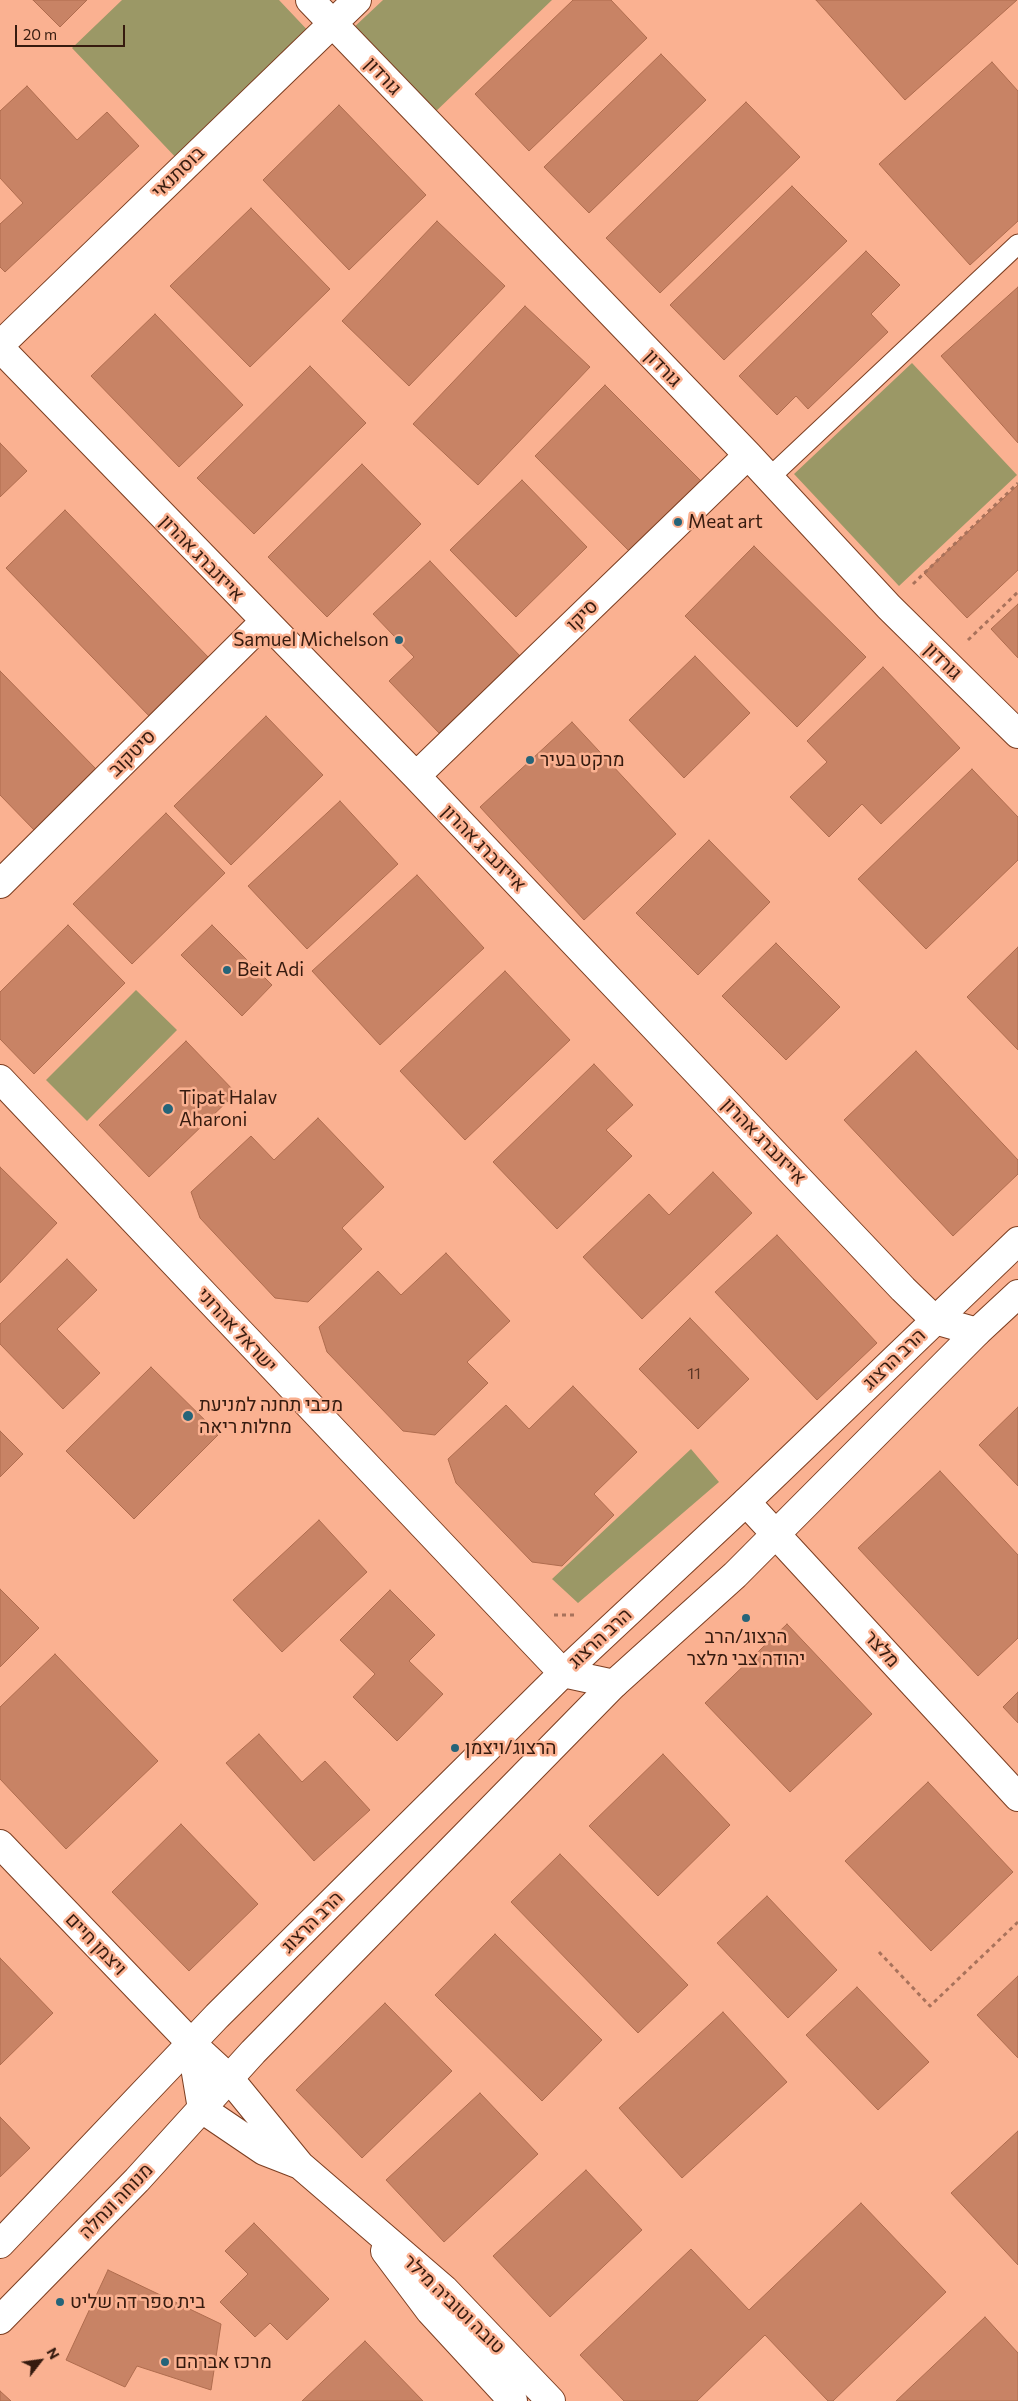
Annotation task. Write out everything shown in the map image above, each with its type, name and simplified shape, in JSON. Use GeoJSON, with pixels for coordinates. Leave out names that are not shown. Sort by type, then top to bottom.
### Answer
{"type":"FeatureCollection","features":[{"type":"Feature","properties":{"kind":"street","name":"גורדון"},"geometry":{"type":"LineString","coordinates":[[310,0],[770,478],[889,607],[1018,734]]}},
{"type":"Feature","properties":{"kind":"street","name":"בוסתנאי"},"geometry":{"type":"LineString","coordinates":[[0,347],[357,0]]}},
{"type":"Feature","properties":{"kind":"street","name":"אייזנברג אהרון"},"geometry":{"type":"LineString","coordinates":[[0,347],[264,622],[416,776],[935,1320]]}},
{"type":"Feature","properties":{"kind":"street","name":"סיקו"},"geometry":{"type":"LineString","coordinates":[[416,776],[748,455]]}},
{"type":"Feature","properties":{"kind":"street","name":"סיטקוב"},"geometry":{"type":"LineString","coordinates":[[0,884],[264,622]]}},
{"type":"Feature","properties":{"kind":"street","name":"ישראל אהרוני"},"geometry":{"type":"LineString","coordinates":[[0,1079],[563,1673]]}},
{"type":"Feature","properties":{"kind":"street","name":"הרב הרצוג"},"geometry":{"type":"LineString","coordinates":[[191,2043],[563,1673],[746,1502],[1018,1242]]}},
{"type":"Feature","properties":{"kind":"street","name":"הרב הרצוג"},"geometry":{"type":"LineString","coordinates":[[229,2078],[614,1684],[735,1576],[977,1332],[1018,1294]]}},
{"type":"Feature","properties":{"kind":"street"},"geometry":{"type":"LineString","coordinates":[[935,1320],[977,1332]]}},
{"type":"Feature","properties":{"kind":"street","name":"מלצר"},"geometry":{"type":"LineString","coordinates":[[746,1502],[1018,1797]]}},
{"type":"Feature","properties":{"kind":"street"},"geometry":{"type":"LineString","coordinates":[[563,1673],[614,1684]]}},
{"type":"Feature","properties":{"kind":"street","name":"ויצמן חיים"},"geometry":{"type":"LineString","coordinates":[[0,1844],[191,2043]]}},
{"type":"Feature","properties":{"kind":"street"},"geometry":{"type":"LineString","coordinates":[[191,2043],[202,2109]]}},
{"type":"Feature","properties":{"kind":"street"},"geometry":{"type":"LineString","coordinates":[[0,2244],[191,2043]]}},
{"type":"Feature","properties":{"kind":"street","name":"טובה וטוביה מילר"},"geometry":{"type":"LineString","coordinates":[[191,2043],[229,2078],[300,2165],[444,2289],[551,2401]]}},
{"type":"Feature","properties":{"kind":"street","name":"מנוחה ונחלה"},"geometry":{"type":"LineString","coordinates":[[0,2320],[123,2195],[229,2078]]}},
{"type":"Feature","properties":{"kind":"street","name":"טובה וטוביה מילר"},"geometry":{"type":"LineString","coordinates":[[202,2109],[264,2151],[300,2165]]}},
{"type":"Feature","properties":{"kind":"street","name":"טובה וטוביה מילר"},"geometry":{"type":"LineString","coordinates":[[354,2211],[430,2310],[513,2401]]}},
{"type":"Feature","properties":{"kind":"lane"},"geometry":{"type":"LineString","coordinates":[[770,478],[1018,244]]}},
{"type":"Feature","properties":{"kind":"path"},"geometry":{"type":"LineString","coordinates":[[889,607],[1018,482]]}},
{"type":"Feature","properties":{"kind":"path"},"geometry":{"type":"LineString","coordinates":[[944,662],[1018,592]]}},
{"type":"Feature","properties":{"kind":"path"},"geometry":{"type":"LineString","coordinates":[[879,1952],[930,2006],[1018,1922]]}},
{"type":"Feature","properties":{"kind":"shaded area"},"geometry":{"type":"Polygon","coordinates":[[[122,0],[279,0],[313,36],[180,162],[72,48],[122,0]]]}},
{"type":"Feature","properties":{"kind":"shaded area"},"geometry":{"type":"Polygon","coordinates":[[[383,0],[552,0],[432,115],[351,30],[383,0]]]}},
{"type":"Feature","properties":{"kind":"shaded area"},"geometry":{"type":"Polygon","coordinates":[[[912,363],[1017,475],[899,586],[794,474],[912,363]]]}},
{"type":"Feature","properties":{"kind":"shaded area"},"geometry":{"type":"Polygon","coordinates":[[[136,990],[177,1030],[87,1121],[46,1080],[136,990]]]}},
{"type":"Feature","properties":{"kind":"shaded area"},"geometry":{"type":"Polygon","coordinates":[[[691,1449],[719,1482],[578,1603],[552,1579],[691,1449]]]}},
{"type":"Feature","properties":{"kind":"building"},"geometry":{"type":"Polygon","coordinates":[[[33,0],[87,0],[60,27],[33,0]]]}},
{"type":"Feature","properties":{"kind":"building"},"geometry":{"type":"Polygon","coordinates":[[[573,0],[611,0],[647,38],[529,151],[475,94],[573,0]]]}},
{"type":"Feature","properties":{"kind":"building"},"geometry":{"type":"Polygon","coordinates":[[[816,0],[1017,0],[905,100],[816,0]]]}},
{"type":"Feature","properties":{"kind":"building"},"geometry":{"type":"Polygon","coordinates":[[[661,54],[706,100],[589,213],[544,167],[661,54]]]}},
{"type":"Feature","properties":{"kind":"building"},"geometry":{"type":"Polygon","coordinates":[[[992,62],[1018,91],[1018,221],[970,265],[879,164],[992,62]]]}},
{"type":"Feature","properties":{"kind":"building"},"geometry":{"type":"Polygon","coordinates":[[[27,86],[77,140],[107,112],[139,146],[5,272],[0,267],[0,224],[23,203],[0,178],[0,111],[27,86]]]}},
{"type":"Feature","properties":{"kind":"building"},"geometry":{"type":"Polygon","coordinates":[[[746,102],[800,157],[660,293],[606,238],[746,102]]]}},
{"type":"Feature","properties":{"kind":"building"},"geometry":{"type":"Polygon","coordinates":[[[339,105],[426,195],[349,270],[263,180],[339,105]]]}},
{"type":"Feature","properties":{"kind":"building"},"geometry":{"type":"Polygon","coordinates":[[[792,186],[847,241],[724,360],[670,305],[792,186]]]}},
{"type":"Feature","properties":{"kind":"building"},"geometry":{"type":"Polygon","coordinates":[[[251,208],[330,289],[250,367],[170,286],[251,208]]]}},
{"type":"Feature","properties":{"kind":"building"},"geometry":{"type":"Polygon","coordinates":[[[437,221],[505,286],[409,386],[342,321],[437,221]]]}},
{"type":"Feature","properties":{"kind":"building"},"geometry":{"type":"Polygon","coordinates":[[[866,251],[900,285],[871,314],[888,332],[808,409],[796,396],[777,415],[739,376],[866,251]]]}},
{"type":"Feature","properties":{"kind":"building"},"geometry":{"type":"Polygon","coordinates":[[[1018,287],[1018,443],[941,356],[1018,287]]]}},
{"type":"Feature","properties":{"kind":"building"},"geometry":{"type":"Polygon","coordinates":[[[525,306],[590,367],[478,485],[413,424],[525,306]]]}},
{"type":"Feature","properties":{"kind":"building"},"geometry":{"type":"Polygon","coordinates":[[[155,314],[243,405],[179,467],[91,376],[155,314]]]}},
{"type":"Feature","properties":{"kind":"building"},"geometry":{"type":"Polygon","coordinates":[[[310,366],[366,423],[254,534],[197,478],[310,366]]]}},
{"type":"Feature","properties":{"kind":"building"},"geometry":{"type":"Polygon","coordinates":[[[605,385],[702,482],[631,553],[535,456],[605,385]]]}},
{"type":"Feature","properties":{"kind":"building"},"geometry":{"type":"Polygon","coordinates":[[[0,443],[27,471],[0,497],[0,443]]]}},
{"type":"Feature","properties":{"kind":"building"},"geometry":{"type":"Polygon","coordinates":[[[362,464],[421,524],[327,617],[268,557],[362,464]]]}},
{"type":"Feature","properties":{"kind":"building"},"geometry":{"type":"Polygon","coordinates":[[[522,480],[587,547],[516,617],[450,550],[522,480]]]}},
{"type":"Feature","properties":{"kind":"building"},"geometry":{"type":"Polygon","coordinates":[[[1018,485],[1018,570],[967,618],[924,573],[1018,485]]]}},
{"type":"Feature","properties":{"kind":"building"},"geometry":{"type":"Polygon","coordinates":[[[65,510],[211,660],[151,718],[6,568],[65,510]]]}},
{"type":"Feature","properties":{"kind":"building"},"geometry":{"type":"Polygon","coordinates":[[[754,546],[866,657],[797,727],[685,616],[754,546]]]}},
{"type":"Feature","properties":{"kind":"building"},"geometry":{"type":"Polygon","coordinates":[[[430,561],[520,656],[439,733],[389,681],[414,657],[373,614],[430,561]]]}},
{"type":"Feature","properties":{"kind":"building"},"geometry":{"type":"Polygon","coordinates":[[[1018,604],[1018,658],[991,629],[1018,604]]]}},
{"type":"Feature","properties":{"kind":"building"},"geometry":{"type":"Polygon","coordinates":[[[695,656],[750,713],[684,778],[629,720],[695,656]]]}},
{"type":"Feature","properties":{"kind":"building"},"geometry":{"type":"Polygon","coordinates":[[[883,667],[960,748],[881,824],[862,804],[829,837],[790,797],[827,762],[807,741],[883,667]]]}},
{"type":"Feature","properties":{"kind":"building"},"geometry":{"type":"Polygon","coordinates":[[[0,671],[97,770],[35,831],[0,795],[0,671]]]}},
{"type":"Feature","properties":{"kind":"building"},"geometry":{"type":"Polygon","coordinates":[[[266,716],[323,775],[231,865],[174,806],[266,716]]]}},
{"type":"Feature","properties":{"kind":"building"},"geometry":{"type":"Polygon","coordinates":[[[572,722],[676,834],[584,920],[480,807],[572,722]]]}},
{"type":"Feature","properties":{"kind":"building"},"geometry":{"type":"Polygon","coordinates":[[[972,769],[1018,817],[1018,860],[926,949],[858,879],[972,769]]]}},
{"type":"Feature","properties":{"kind":"building"},"geometry":{"type":"Polygon","coordinates":[[[340,801],[398,864],[307,949],[248,886],[340,801]]]}},
{"type":"Feature","properties":{"kind":"building"},"geometry":{"type":"Polygon","coordinates":[[[166,813],[225,873],[132,964],[73,904],[166,813]]]}},
{"type":"Feature","properties":{"kind":"building"},"geometry":{"type":"Polygon","coordinates":[[[709,840],[770,902],[698,975],[636,913],[709,840]]]}},
{"type":"Feature","properties":{"kind":"building"},"geometry":{"type":"Polygon","coordinates":[[[417,875],[484,948],[380,1045],[312,971],[417,875]]]}},
{"type":"Feature","properties":{"kind":"building"},"geometry":{"type":"Polygon","coordinates":[[[68,925],[125,983],[34,1074],[0,1039],[0,992],[68,925]]]}},
{"type":"Feature","properties":{"kind":"building","name":"Beit Adi"},"geometry":{"type":"Polygon","coordinates":[[[212,925],[272,985],[242,1016],[181,955],[212,925]]]}},
{"type":"Feature","properties":{"kind":"building"},"geometry":{"type":"Polygon","coordinates":[[[776,943],[840,1007],[786,1060],[722,996],[776,943]]]}},
{"type":"Feature","properties":{"kind":"building"},"geometry":{"type":"Polygon","coordinates":[[[1018,947],[1018,1050],[967,997],[1018,947]]]}},
{"type":"Feature","properties":{"kind":"building"},"geometry":{"type":"Polygon","coordinates":[[[505,971],[570,1040],[465,1140],[400,1071],[505,971]]]}},
{"type":"Feature","properties":{"kind":"building","name":"Tipat Halav Aharoni"},"geometry":{"type":"Polygon","coordinates":[[[186,1041],[236,1093],[149,1177],[99,1125],[186,1041]]]}},
{"type":"Feature","properties":{"kind":"building"},"geometry":{"type":"Polygon","coordinates":[[[916,1051],[1018,1160],[1018,1174],[953,1236],[844,1120],[916,1051]]]}},
{"type":"Feature","properties":{"kind":"building"},"geometry":{"type":"Polygon","coordinates":[[[594,1064],[633,1105],[606,1130],[632,1156],[557,1229],[493,1162],[594,1064]]]}},
{"type":"Feature","properties":{"kind":"building"},"geometry":{"type":"Polygon","coordinates":[[[318,1118],[384,1187],[342,1228],[362,1249],[308,1302],[275,1298],[200,1218],[191,1192],[251,1136],[274,1160],[318,1118]]]}},
{"type":"Feature","properties":{"kind":"building"},"geometry":{"type":"Polygon","coordinates":[[[0,1167],[57,1223],[0,1283],[0,1167]]]}},
{"type":"Feature","properties":{"kind":"building"},"geometry":{"type":"Polygon","coordinates":[[[713,1172],[752,1213],[642,1319],[583,1257],[649,1194],[669,1215],[713,1172]]]}},
{"type":"Feature","properties":{"kind":"building"},"geometry":{"type":"Polygon","coordinates":[[[777,1235],[877,1343],[817,1400],[715,1292],[777,1235]]]}},
{"type":"Feature","properties":{"kind":"building"},"geometry":{"type":"Polygon","coordinates":[[[446,1253],[510,1321],[467,1362],[488,1383],[435,1435],[403,1431],[327,1352],[319,1327],[378,1271],[401,1295],[446,1253]]]}},
{"type":"Feature","properties":{"kind":"building"},"geometry":{"type":"Polygon","coordinates":[[[67,1259],[97,1290],[57,1329],[100,1373],[63,1409],[0,1344],[0,1324],[67,1259]]]}},
{"type":"Feature","properties":{"kind":"building"},"geometry":{"type":"Polygon","coordinates":[[[690,1318],[749,1379],[698,1429],[639,1369],[690,1318]]]}},
{"type":"Feature","properties":{"kind":"building"},"geometry":{"type":"Polygon","coordinates":[[[151,1367],[219,1434],[134,1519],[66,1451],[151,1367]]]}},
{"type":"Feature","properties":{"kind":"building"},"geometry":{"type":"Polygon","coordinates":[[[573,1386],[637,1452],[594,1494],[614,1515],[562,1566],[532,1562],[456,1483],[448,1459],[506,1405],[529,1429],[573,1386]]]}},
{"type":"Feature","properties":{"kind":"building"},"geometry":{"type":"Polygon","coordinates":[[[1018,1407],[1018,1486],[979,1445],[1018,1407]]]}},
{"type":"Feature","properties":{"kind":"building"},"geometry":{"type":"Polygon","coordinates":[[[0,1431],[23,1454],[0,1477],[0,1431]]]}},
{"type":"Feature","properties":{"kind":"building"},"geometry":{"type":"Polygon","coordinates":[[[940,1471],[1018,1555],[1018,1638],[978,1676],[858,1548],[940,1471]]]}},
{"type":"Feature","properties":{"kind":"building"},"geometry":{"type":"Polygon","coordinates":[[[319,1520],[367,1572],[282,1652],[233,1600],[319,1520]]]}},
{"type":"Feature","properties":{"kind":"building"},"geometry":{"type":"Polygon","coordinates":[[[0,1589],[39,1628],[0,1667],[0,1589]]]}},
{"type":"Feature","properties":{"kind":"building"},"geometry":{"type":"Polygon","coordinates":[[[390,1590],[435,1635],[409,1661],[443,1694],[397,1741],[353,1697],[375,1674],[340,1640],[390,1590]]]}},
{"type":"Feature","properties":{"kind":"building"},"geometry":{"type":"Polygon","coordinates":[[[787,1624],[872,1714],[790,1792],[705,1703],[787,1624]]]}},
{"type":"Feature","properties":{"kind":"building"},"geometry":{"type":"Polygon","coordinates":[[[55,1654],[158,1761],[66,1849],[0,1779],[0,1707],[55,1654]]]}},
{"type":"Feature","properties":{"kind":"building"},"geometry":{"type":"Polygon","coordinates":[[[1018,1692],[1018,1723],[1003,1707],[1018,1692]]]}},
{"type":"Feature","properties":{"kind":"building"},"geometry":{"type":"Polygon","coordinates":[[[259,1734],[302,1782],[325,1761],[370,1810],[314,1861],[226,1763],[259,1734]]]}},
{"type":"Feature","properties":{"kind":"building"},"geometry":{"type":"Polygon","coordinates":[[[663,1754],[730,1825],[658,1896],[589,1826],[663,1754]]]}},
{"type":"Feature","properties":{"kind":"building"},"geometry":{"type":"Polygon","coordinates":[[[928,1782],[1013,1872],[931,1951],[845,1861],[928,1782]]]}},
{"type":"Feature","properties":{"kind":"building"},"geometry":{"type":"Polygon","coordinates":[[[181,1824],[258,1904],[189,1971],[112,1892],[181,1824]]]}},
{"type":"Feature","properties":{"kind":"building"},"geometry":{"type":"Polygon","coordinates":[[[560,1854],[688,1985],[638,2033],[511,1902],[560,1854]]]}},
{"type":"Feature","properties":{"kind":"building"},"geometry":{"type":"Polygon","coordinates":[[[767,1896],[837,1970],[788,2018],[717,1943],[767,1896]]]}},
{"type":"Feature","properties":{"kind":"building"},"geometry":{"type":"Polygon","coordinates":[[[495,1934],[602,2040],[542,2101],[435,1995],[495,1934]]]}},
{"type":"Feature","properties":{"kind":"building"},"geometry":{"type":"Polygon","coordinates":[[[0,1958],[53,2013],[0,2065],[0,1958]]]}},
{"type":"Feature","properties":{"kind":"building"},"geometry":{"type":"Polygon","coordinates":[[[1018,1976],[1018,2058],[977,2015],[1018,1976]]]}},
{"type":"Feature","properties":{"kind":"building"},"geometry":{"type":"Polygon","coordinates":[[[857,1987],[929,2062],[878,2110],[806,2035],[857,1987]]]}},
{"type":"Feature","properties":{"kind":"building"},"geometry":{"type":"Polygon","coordinates":[[[385,2003],[452,2071],[362,2158],[296,2090],[385,2003]]]}},
{"type":"Feature","properties":{"kind":"building"},"geometry":{"type":"Polygon","coordinates":[[[723,2012],[787,2082],[682,2178],[619,2108],[723,2012]]]}},
{"type":"Feature","properties":{"kind":"building"},"geometry":{"type":"Polygon","coordinates":[[[480,2093],[538,2154],[444,2242],[386,2180],[480,2093]]]}},
{"type":"Feature","properties":{"kind":"building"},"geometry":{"type":"Polygon","coordinates":[[[0,2117],[30,2148],[0,2177],[0,2117]]]}},
{"type":"Feature","properties":{"kind":"building"},"geometry":{"type":"Polygon","coordinates":[[[1018,2131],[1018,2265],[951,2193],[1018,2131]]]}},
{"type":"Feature","properties":{"kind":"building"},"geometry":{"type":"Polygon","coordinates":[[[586,2170],[642,2230],[550,2317],[493,2256],[586,2170]]]}},
{"type":"Feature","properties":{"kind":"building"},"geometry":{"type":"Polygon","coordinates":[[[861,2203],[946,2292],[833,2401],[828,2401],[765,2335],[697,2401],[624,2401],[580,2355],[691,2249],[749,2310],[861,2203]]]}},
{"type":"Feature","properties":{"kind":"building"},"geometry":{"type":"Polygon","coordinates":[[[254,2223],[329,2299],[287,2340],[270,2323],[255,2337],[220,2302],[248,2274],[225,2251],[254,2223]]]}},
{"type":"Feature","properties":{"kind":"building"},"geometry":{"type":"Polygon","coordinates":[[[108,2270],[221,2324],[211,2390],[137,2366],[125,2387],[66,2360],[108,2270]]]}},
{"type":"Feature","properties":{"kind":"building"},"geometry":{"type":"Polygon","coordinates":[[[985,2317],[1018,2353],[1018,2401],[896,2401],[985,2317]]]}},
{"type":"Feature","properties":{"kind":"building"},"geometry":{"type":"Polygon","coordinates":[[[365,2341],[423,2401],[302,2401],[365,2341]]]}},
{"type":"Feature","properties":{"kind":"building"},"geometry":{"type":"Polygon","coordinates":[[[0,2391],[11,2401],[0,2401],[0,2391]]]}},
{"type":"Feature","properties":{"kind":"place","name":"Meat art"},"geometry":{"type":"Point","coordinates":[678,522]}},
{"type":"Feature","properties":{"kind":"place","name":"Samuel Michelson"},"geometry":{"type":"Point","coordinates":[399,640]}},
{"type":"Feature","properties":{"kind":"place","name":"מרקט בעיר"},"geometry":{"type":"Point","coordinates":[530,760]}},
{"type":"Feature","properties":{"kind":"place","name":"Beit Adi"},"geometry":{"type":"Point","coordinates":[227,970]}},
{"type":"Feature","properties":{"kind":"place","name":"Tipat Halav Aharoni"},"geometry":{"type":"Point","coordinates":[168,1109]}},
{"type":"Feature","properties":{"kind":"place","name":"מכבי תחנה למניעת מחלות ריאה"},"geometry":{"type":"Point","coordinates":[188,1416]}},
{"type":"Feature","properties":{"kind":"place","name":"הרצוג/הרב יהודה צבי מלצר"},"geometry":{"type":"Point","coordinates":[746,1618]}},
{"type":"Feature","properties":{"kind":"place","name":"הרצוג/ויצמן"},"geometry":{"type":"Point","coordinates":[455,1748]}},
{"type":"Feature","properties":{"kind":"place","name":"בית ספר דה שליט"},"geometry":{"type":"Point","coordinates":[60,2302]}},
{"type":"Feature","properties":{"kind":"place","name":"מרכז אברהם"},"geometry":{"type":"Point","coordinates":[165,2362]}}]}
